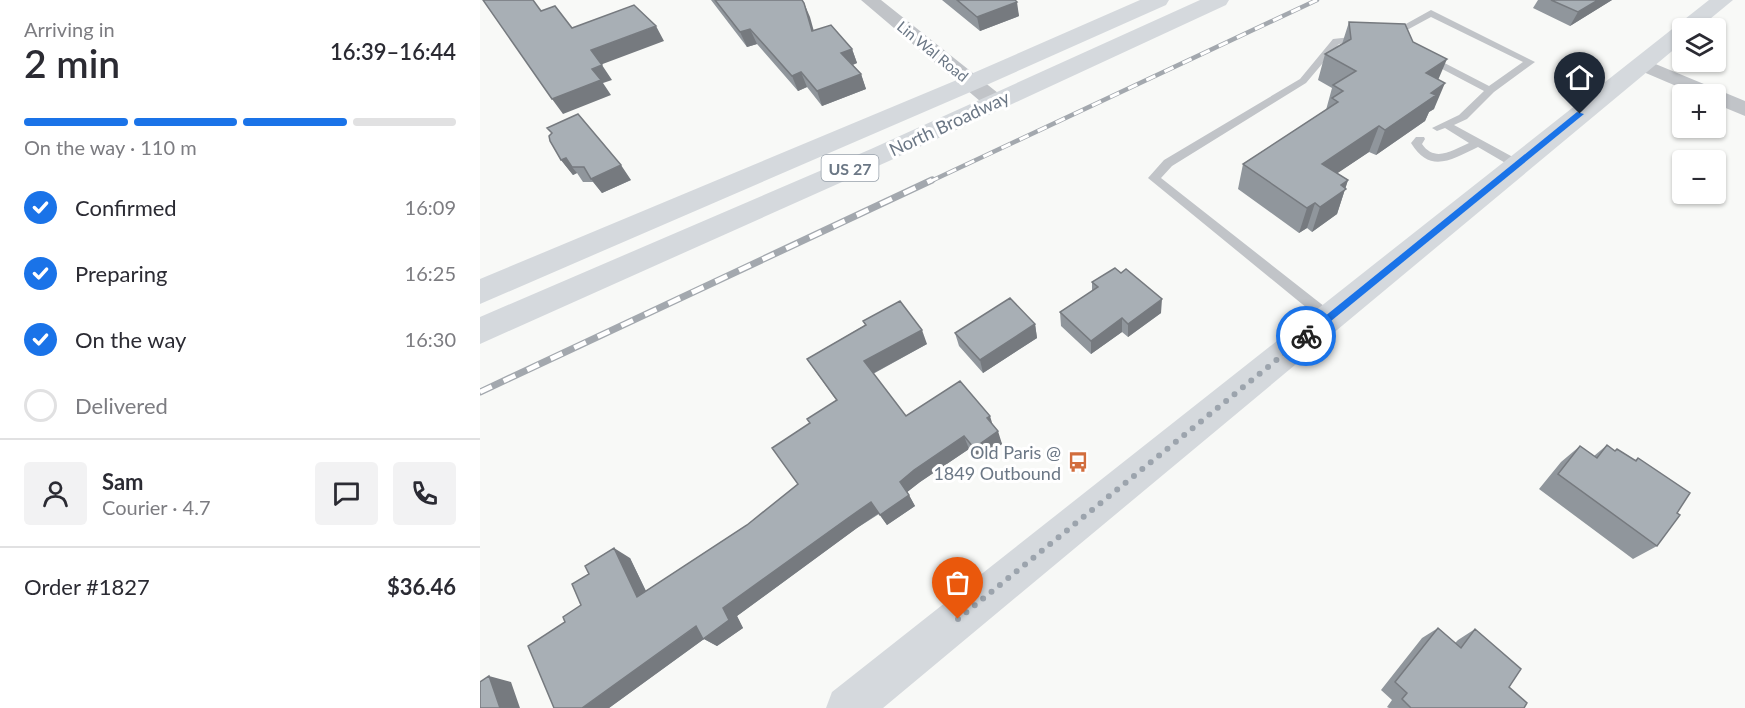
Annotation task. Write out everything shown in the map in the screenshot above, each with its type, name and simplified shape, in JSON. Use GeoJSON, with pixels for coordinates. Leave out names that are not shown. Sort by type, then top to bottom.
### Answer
{"type":"FeatureCollection","features":[{"type":"Feature","properties":{"kind":"main road","name":"North Broadway"},"geometry":{"type":"LineString","coordinates":[[480,292],[1158,0]]}},
{"type":"Feature","properties":{"kind":"main road"},"geometry":{"type":"LineString","coordinates":[[1699,18],[1722,0]]}},
{"type":"Feature","properties":{"kind":"main road","name":"North Broadway"},"geometry":{"type":"LineString","coordinates":[[480,331],[996,102],[1214,1]]}},
{"type":"Feature","properties":{"kind":"main road"},"geometry":{"type":"LineString","coordinates":[[848,708],[1672,39]]}},
{"type":"Feature","properties":{"kind":"street","name":"Lin Wal Road"},"geometry":{"type":"LineString","coordinates":[[870,0],[996,102]]}},
{"type":"Feature","properties":{"kind":"street"},"geometry":{"type":"LineString","coordinates":[[1641,64],[1688,84]]}},
{"type":"Feature","properties":{"kind":"street"},"geometry":{"type":"LineString","coordinates":[[1726,100],[1745,109]]}},
{"type":"Feature","properties":{"kind":"lane"},"geometry":{"type":"LineString","coordinates":[[1329,318],[1154,178],[1168,163],[1304,81],[1336,41],[1383,39],[1431,13],[1530,62],[1490,90],[1463,117],[1441,126],[1518,165]]}},
{"type":"Feature","properties":{"kind":"lane"},"geometry":{"type":"LineString","coordinates":[[1419,53],[1490,90]]}},
{"type":"Feature","properties":{"kind":"lane"},"geometry":{"type":"LineString","coordinates":[[1420,139],[1416,144],[1420,153],[1431,159],[1445,158],[1478,143]]}},
{"type":"Feature","properties":{"kind":"building"},"geometry":{"type":"Polygon","coordinates":[[[483,0],[533,0],[541,11],[555,6],[572,28],[634,5],[656,26],[591,50],[602,65],[592,69],[601,80],[552,99],[483,0]]]}},
{"type":"Feature","properties":{"kind":"building"},"geometry":{"type":"Polygon","coordinates":[[[715,0],[802,0],[812,31],[831,25],[852,49],[841,53],[861,74],[817,91],[801,72],[792,76],[750,29],[740,32],[715,0]]]}},
{"type":"Feature","properties":{"kind":"building"},"geometry":{"type":"Polygon","coordinates":[[[957,0],[1015,0],[1017,2],[977,17],[957,0]]]}},
{"type":"Feature","properties":{"kind":"building"},"geometry":{"type":"Polygon","coordinates":[[[1551,0],[1598,0],[1578,12],[1551,0]]]}},
{"type":"Feature","properties":{"kind":"building"},"geometry":{"type":"Polygon","coordinates":[[[1349,22],[1405,24],[1413,42],[1447,59],[1426,73],[1445,83],[1431,93],[1436,95],[1385,130],[1379,126],[1322,164],[1348,180],[1341,185],[1346,189],[1320,207],[1315,203],[1307,208],[1243,164],[1338,102],[1332,98],[1343,91],[1333,85],[1356,71],[1325,54],[1351,39],[1349,22]]]}},
{"type":"Feature","properties":{"kind":"building"},"geometry":{"type":"Polygon","coordinates":[[[578,114],[621,165],[591,179],[584,167],[572,167],[566,158],[561,160],[550,141],[549,136],[552,133],[547,128],[578,114]]]}},
{"type":"Feature","properties":{"kind":"building"},"geometry":{"type":"Polygon","coordinates":[[[1115,268],[1121,273],[1126,269],[1162,299],[1128,324],[1122,318],[1091,341],[1060,312],[1098,287],[1092,282],[1115,268]]]}},
{"type":"Feature","properties":{"kind":"building"},"geometry":{"type":"Polygon","coordinates":[[[1010,298],[1035,324],[980,360],[955,333],[1010,298]]]}},
{"type":"Feature","properties":{"kind":"building"},"geometry":{"type":"Polygon","coordinates":[[[900,301],[922,330],[864,361],[906,416],[960,381],[990,416],[987,418],[998,431],[974,448],[964,436],[914,470],[900,482],[909,495],[880,515],[871,502],[848,518],[723,608],[729,620],[703,639],[696,626],[582,708],[554,708],[528,646],[565,622],[563,617],[581,605],[572,584],[589,574],[585,566],[614,548],[637,597],[747,525],[798,484],[772,448],[810,423],[807,419],[837,400],[807,359],[866,325],[863,321],[900,301]]]}},
{"type":"Feature","properties":{"kind":"building"},"geometry":{"type":"Polygon","coordinates":[[[1607,445],[1636,461],[1638,458],[1690,493],[1677,513],[1680,515],[1657,546],[1558,474],[1580,446],[1597,458],[1607,445]]]}},
{"type":"Feature","properties":{"kind":"building"},"geometry":{"type":"Polygon","coordinates":[[[1438,628],[1461,648],[1475,629],[1521,669],[1509,687],[1527,703],[1524,708],[1411,708],[1402,699],[1407,693],[1395,682],[1438,628]]]}},
{"type":"Feature","properties":{"kind":"building"},"geometry":{"type":"Polygon","coordinates":[[[489,676],[500,708],[480,708],[480,682],[489,676]]]}},
{"type":"Feature","properties":{"kind":"railway"},"geometry":{"type":"LineString","coordinates":[[929,182],[1317,0]]}},
{"type":"Feature","properties":{"kind":"railway"},"geometry":{"type":"LineString","coordinates":[[480,392],[932,180]]}},
{"type":"Feature","properties":{"kind":"way so far"},"geometry":{"type":"LineString","coordinates":[[958,619],[1306,336]]}},
{"type":"Feature","properties":{"kind":"place","name":"Old Paris @ 1849 Outbound"},"geometry":{"type":"Point","coordinates":[1078,462]}},
{"type":"Feature","properties":{"kind":"route"},"geometry":{"type":"LineString","coordinates":[[1306,336],[1580,114]]}}]}
